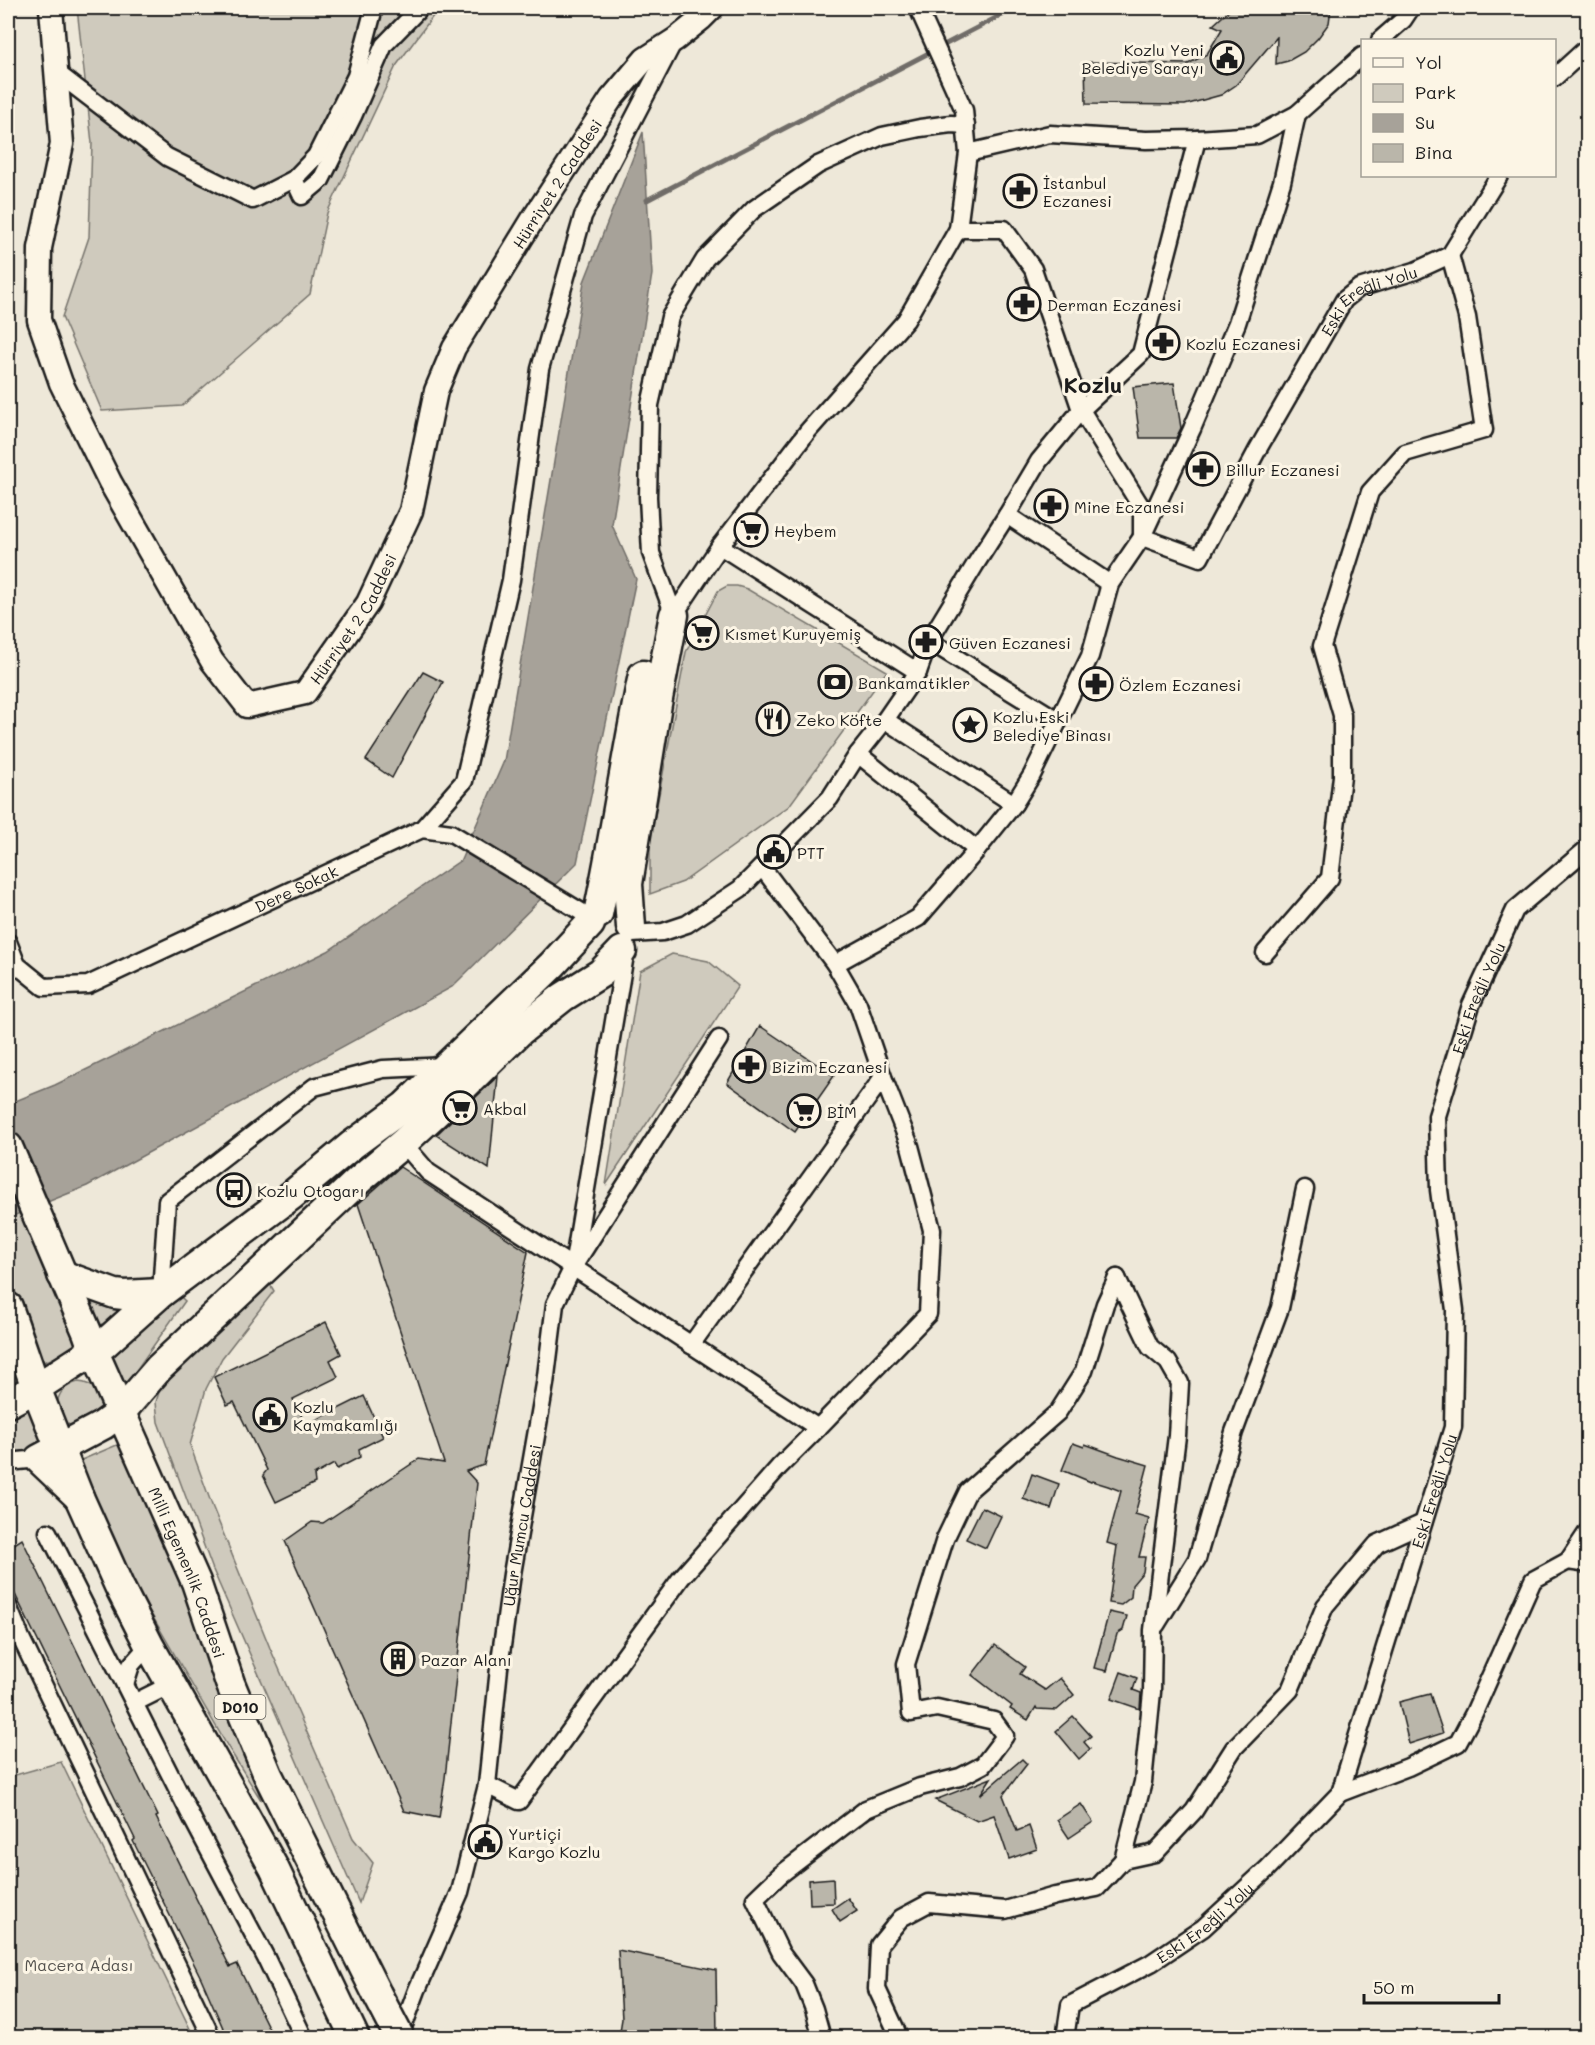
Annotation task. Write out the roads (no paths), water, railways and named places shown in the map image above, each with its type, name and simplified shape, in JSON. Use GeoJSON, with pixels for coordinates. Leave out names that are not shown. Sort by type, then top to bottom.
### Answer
{"type":"FeatureCollection","features":[{"type":"Feature","properties":{"kind":"highway"},"geometry":{"type":"LineString","coordinates":[[628,940],[608,955],[596,950],[588,931],[594,919],[611,851],[647,658],[660,631],[674,615]]}},
{"type":"Feature","properties":{"kind":"highway"},"geometry":{"type":"LineString","coordinates":[[8,1307],[25,1362],[36,1388],[50,1453],[103,1425],[121,1412],[159,1368],[360,1179],[403,1143],[520,1031],[563,997],[601,974],[628,940],[628,884],[674,615]]}},
{"type":"Feature","properties":{"kind":"highway"},"geometry":{"type":"LineString","coordinates":[[8,1402],[36,1388],[94,1352],[161,1293],[292,1195],[352,1145],[405,1106],[604,911],[618,912],[628,921],[628,940]]}},
{"type":"Feature","properties":{"kind":"highway","name":"Milli Egemenlik Caddesi"},"geometry":{"type":"LineString","coordinates":[[8,1147],[94,1352],[196,1582],[230,1683],[268,1775],[400,2037]]}},
{"type":"Feature","properties":{"kind":"highway"},"geometry":{"type":"LineString","coordinates":[[57,1263],[115,1294],[161,1293]]}},
{"type":"Feature","properties":{"kind":"highway"},"geometry":{"type":"LineString","coordinates":[[8,1402],[25,1362]]}},
{"type":"Feature","properties":{"kind":"highway"},"geometry":{"type":"LineString","coordinates":[[134,1440],[142,1400],[159,1368]]}},
{"type":"Feature","properties":{"kind":"highway","name":"D010"},"geometry":{"type":"LineString","coordinates":[[50,1453],[80,1497],[119,1586],[273,1868],[355,2037]]}},
{"type":"Feature","properties":{"kind":"street","name":"Hürriyet 2 Caddesi"},"geometry":{"type":"LineString","coordinates":[[51,8],[62,144],[40,248],[39,320],[61,383],[110,482],[212,661],[247,706],[305,693],[368,603],[411,511],[436,391],[453,348],[532,219],[611,99],[645,59],[676,39],[712,8]]}},
{"type":"Feature","properties":{"kind":"street"},"geometry":{"type":"LineString","coordinates":[[57,72],[167,157],[253,200],[294,180],[316,156],[356,76],[374,8]]}},
{"type":"Feature","properties":{"kind":"street"},"geometry":{"type":"LineString","coordinates":[[294,180],[302,196],[321,180],[353,116],[384,45],[420,8]]}},
{"type":"Feature","properties":{"kind":"street"},"geometry":{"type":"LineString","coordinates":[[674,615],[720,546],[808,431],[906,320],[958,229],[968,153],[965,118],[918,8]]}},
{"type":"Feature","properties":{"kind":"street"},"geometry":{"type":"LineString","coordinates":[[1381,39],[1403,20],[1411,8]]}},
{"type":"Feature","properties":{"kind":"street"},"geometry":{"type":"LineString","coordinates":[[422,829],[464,781],[511,580],[540,369],[582,216],[676,39]]}},
{"type":"Feature","properties":{"kind":"street"},"geometry":{"type":"LineString","coordinates":[[1556,76],[1587,47]]}},
{"type":"Feature","properties":{"kind":"street"},"geometry":{"type":"LineString","coordinates":[[968,153],[1050,134],[1146,140],[1257,135],[1297,114],[1361,57]]}},
{"type":"Feature","properties":{"kind":"street"},"geometry":{"type":"LineString","coordinates":[[835,964],[918,918],[1014,804],[1032,775],[1090,656],[1110,584],[1143,537],[1237,323],[1282,182],[1297,114]]}},
{"type":"Feature","properties":{"kind":"street"},"geometry":{"type":"LineString","coordinates":[[674,615],[651,553],[648,497],[651,405],[670,317],[705,259],[754,209],[818,165],[882,136],[951,124],[965,118]]}},
{"type":"Feature","properties":{"kind":"street"},"geometry":{"type":"LineString","coordinates":[[573,1267],[628,940],[687,924],[740,889],[830,798],[858,754],[918,672],[929,641],[1007,516],[1038,461],[1081,410],[1141,354],[1197,139]]}},
{"type":"Feature","properties":{"kind":"street"},"geometry":{"type":"LineString","coordinates":[[1264,953],[1330,878],[1342,776],[1342,715],[1322,646],[1370,492],[1405,453],[1484,430],[1467,317],[1450,255],[1498,177]]}},
{"type":"Feature","properties":{"kind":"street"},"geometry":{"type":"LineString","coordinates":[[958,229],[1004,229],[1033,269],[1081,410],[1142,508],[1143,537]]}},
{"type":"Feature","properties":{"kind":"street","name":"Eski Ereğli Yolu"},"geometry":{"type":"LineString","coordinates":[[1143,537],[1200,558],[1258,449],[1344,300],[1359,288],[1415,271],[1450,255]]}},
{"type":"Feature","properties":{"kind":"street"},"geometry":{"type":"LineString","coordinates":[[1007,516],[1110,584]]}},
{"type":"Feature","properties":{"kind":"street"},"geometry":{"type":"LineString","coordinates":[[720,546],[918,672]]}},
{"type":"Feature","properties":{"kind":"street"},"geometry":{"type":"LineString","coordinates":[[929,641],[1059,721]]}},
{"type":"Feature","properties":{"kind":"street"},"geometry":{"type":"LineString","coordinates":[[885,720],[1014,804]]}},
{"type":"Feature","properties":{"kind":"street"},"geometry":{"type":"LineString","coordinates":[[858,754],[977,850]]}},
{"type":"Feature","properties":{"kind":"street"},"geometry":{"type":"LineString","coordinates":[[422,829],[451,832],[594,919]]}},
{"type":"Feature","properties":{"kind":"street","name":"Dere Sokak"},"geometry":{"type":"LineString","coordinates":[[8,942],[17,965],[44,987],[88,985],[422,829]]}},
{"type":"Feature","properties":{"kind":"street","name":"Eski Ereğli Yolu"},"geometry":{"type":"LineString","coordinates":[[1065,2037],[1070,2004],[1151,1963],[1203,1928],[1267,1869],[1340,1793],[1453,1427],[1455,1310],[1439,1190],[1437,1116],[1471,1005],[1515,910],[1587,848]]}},
{"type":"Feature","properties":{"kind":"street"},"geometry":{"type":"LineString","coordinates":[[487,1785],[519,1801],[681,1578],[779,1467],[928,1314],[932,1230],[910,1146],[858,1004],[835,964],[762,867]]}},
{"type":"Feature","properties":{"kind":"street"},"geometry":{"type":"LineString","coordinates":[[573,1267],[719,1039]]}},
{"type":"Feature","properties":{"kind":"street"},"geometry":{"type":"LineString","coordinates":[[161,1293],[167,1201],[314,1087],[383,1069],[448,1065]]}},
{"type":"Feature","properties":{"kind":"street"},"geometry":{"type":"LineString","coordinates":[[691,1345],[883,1077]]}},
{"type":"Feature","properties":{"kind":"street"},"geometry":{"type":"LineString","coordinates":[[403,1143],[428,1172],[818,1428]]}},
{"type":"Feature","properties":{"kind":"street"},"geometry":{"type":"LineString","coordinates":[[1153,1630],[1197,1559],[1234,1432],[1280,1308],[1305,1189]]}},
{"type":"Feature","properties":{"kind":"street","name":"Uğur Mumcu Caddesi"},"geometry":{"type":"LineString","coordinates":[[400,2037],[417,1990],[460,1892],[487,1785],[499,1668],[512,1574],[545,1384],[555,1304],[573,1267]]}},
{"type":"Feature","properties":{"kind":"street"},"geometry":{"type":"LineString","coordinates":[[822,2037],[804,1984],[781,1953],[755,1899],[780,1875],[866,1809],[920,1787],[960,1777],[983,1765],[1005,1736],[994,1721],[937,1708],[911,1713],[906,1664],[945,1539],[968,1491],[1058,1412],[1084,1371],[1105,1304],[1116,1278],[1150,1347],[1168,1362],[1180,1383],[1177,1436],[1153,1630],[1152,1692],[1143,1782],[1122,1860],[1096,1888],[1055,1896],[1005,1910],[928,1903],[901,1918],[879,1945],[877,1989],[896,2030],[896,2037]]}},
{"type":"Feature","properties":{"kind":"street"},"geometry":{"type":"LineString","coordinates":[[8,1462],[50,1453]]}},
{"type":"Feature","properties":{"kind":"street"},"geometry":{"type":"LineString","coordinates":[[1122,1860],[1155,1853],[1194,1811],[1234,1748],[1290,1690],[1325,1606],[1377,1544],[1423,1523]]}},
{"type":"Feature","properties":{"kind":"street"},"geometry":{"type":"LineString","coordinates":[[1340,1793],[1408,1767],[1458,1743],[1474,1713],[1533,1580],[1568,1561],[1587,1531]]}},
{"type":"Feature","properties":{"kind":"street"},"geometry":{"type":"LineString","coordinates":[[48,1532],[266,1958],[304,2037]]}},
{"type":"Feature","properties":{"kind":"street"},"geometry":{"type":"LineString","coordinates":[[1568,1561],[1587,1564]]}},
{"type":"Feature","properties":{"kind":"street"},"geometry":{"type":"LineString","coordinates":[[8,1606],[21,1638],[212,2037]]}},
{"type":"Feature","properties":{"kind":"street"},"geometry":{"type":"LineString","coordinates":[[125,1684],[131,1665],[150,1645]]}},
{"type":"Feature","properties":{"kind":"street"},"geometry":{"type":"LineString","coordinates":[[134,1703],[172,1684]]}},
{"type":"Feature","properties":{"kind":"water"},"geometry":{"type":"Polygon","coordinates":[[[643,132],[652,274],[612,525],[636,579],[577,863],[452,987],[87,1186],[8,1218],[8,1104],[55,1085],[328,951],[461,860],[504,761],[584,282],[643,132]]]}},
{"type":"Feature","properties":{"kind":"waterway"},"geometry":{"type":"LineString","coordinates":[[647,200],[1015,8]]}},
{"type":"Feature","properties":{"kind":"place","name":"Kozlu Yeni Belediye Sarayı"},"geometry":{"type":"Point","coordinates":[1227,58]}},
{"type":"Feature","properties":{"kind":"place","name":"İstanbul Eczanesi"},"geometry":{"type":"Point","coordinates":[1020,191]}},
{"type":"Feature","properties":{"kind":"place","name":"Derman Eczanesi"},"geometry":{"type":"Point","coordinates":[1024,304]}},
{"type":"Feature","properties":{"kind":"place","name":"Kozlu Eczanesi"},"geometry":{"type":"Point","coordinates":[1163,343]}},
{"type":"Feature","properties":{"kind":"place","name":"Billur Eczanesi"},"geometry":{"type":"Point","coordinates":[1203,469]}},
{"type":"Feature","properties":{"kind":"place","name":"Mine Eczanesi"},"geometry":{"type":"Point","coordinates":[1051,506]}},
{"type":"Feature","properties":{"kind":"place","name":"Heybem"},"geometry":{"type":"Point","coordinates":[751,530]}},
{"type":"Feature","properties":{"kind":"place","name":"Kısmet Kuruyemiş"},"geometry":{"type":"Point","coordinates":[702,633]}},
{"type":"Feature","properties":{"kind":"place","name":"Güven Eczanesi"},"geometry":{"type":"Point","coordinates":[926,642]}},
{"type":"Feature","properties":{"kind":"place","name":"Bankamatikler"},"geometry":{"type":"Point","coordinates":[835,682]}},
{"type":"Feature","properties":{"kind":"place","name":"Özlem Eczanesi"},"geometry":{"type":"Point","coordinates":[1096,684]}},
{"type":"Feature","properties":{"kind":"place","name":"Zeko Köfte"},"geometry":{"type":"Point","coordinates":[773,719]}},
{"type":"Feature","properties":{"kind":"place","name":"Kozlu Eski Belediye Binası"},"geometry":{"type":"Point","coordinates":[970,725]}},
{"type":"Feature","properties":{"kind":"place","name":"PTT"},"geometry":{"type":"Point","coordinates":[774,852]}},
{"type":"Feature","properties":{"kind":"place","name":"Bizim Eczanesi"},"geometry":{"type":"Point","coordinates":[749,1066]}},
{"type":"Feature","properties":{"kind":"place","name":"Akbal"},"geometry":{"type":"Point","coordinates":[460,1108]}},
{"type":"Feature","properties":{"kind":"place","name":"BİM"},"geometry":{"type":"Point","coordinates":[804,1111]}},
{"type":"Feature","properties":{"kind":"place","name":"Kozlu Otogarı"},"geometry":{"type":"Point","coordinates":[234,1190]}},
{"type":"Feature","properties":{"kind":"place","name":"Kozlu Kaymakamlığı"},"geometry":{"type":"Point","coordinates":[270,1415]}},
{"type":"Feature","properties":{"kind":"place","name":"Pazar Alanı"},"geometry":{"type":"Point","coordinates":[398,1659]}},
{"type":"Feature","properties":{"kind":"place","name":"Yurtiçi Kargo Kozlu"},"geometry":{"type":"Point","coordinates":[485,1842]}},
{"type":"Feature","properties":{"kind":"district","name":"Kozlu"},"geometry":{"type":"Point","coordinates":[1093,384]}},
{"type":"Feature","properties":{"kind":"park label","name":"Macera Adası"},"geometry":{"type":"Point","coordinates":[79,1964]}}]}
